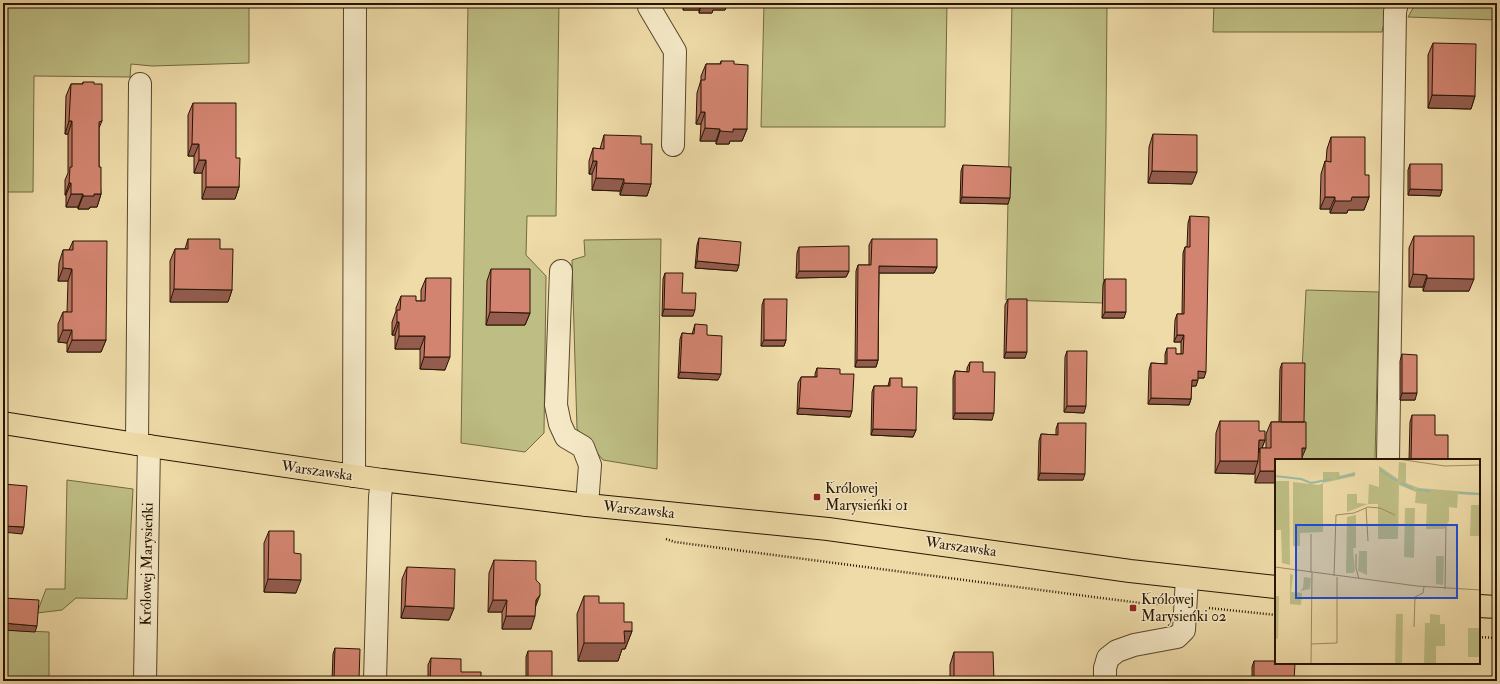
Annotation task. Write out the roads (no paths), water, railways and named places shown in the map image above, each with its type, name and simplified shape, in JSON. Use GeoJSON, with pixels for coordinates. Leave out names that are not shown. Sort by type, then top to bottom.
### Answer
{"type":"FeatureCollection","features":[{"type":"Feature","properties":{"kind":"main road","name":"Warszawska"},"geometry":{"type":"LineString","coordinates":[[3,423],[382,480],[587,505],[828,529],[1130,571],[1275,587]]}},
{"type":"Feature","properties":{"kind":"main road"},"geometry":{"type":"LineString","coordinates":[[1480,606],[1497,607]]}},
{"type":"Feature","properties":{"kind":"street"},"geometry":{"type":"LineString","coordinates":[[354,476],[355,3]]}},
{"type":"Feature","properties":{"kind":"street"},"geometry":{"type":"LineString","coordinates":[[649,3],[649,6],[675,51],[673,145]]}},
{"type":"Feature","properties":{"kind":"street"},"geometry":{"type":"LineString","coordinates":[[1388,459],[1395,12],[1397,3]]}},
{"type":"Feature","properties":{"kind":"street","name":"Królowej Marysieńki"},"geometry":{"type":"LineString","coordinates":[[140,84],[145,681]]}},
{"type":"Feature","properties":{"kind":"street"},"geometry":{"type":"LineString","coordinates":[[561,270],[556,405],[560,424],[566,437],[583,447],[590,465],[587,505]]}},
{"type":"Feature","properties":{"kind":"street"},"geometry":{"type":"LineString","coordinates":[[375,681],[382,480]]}},
{"type":"Feature","properties":{"kind":"street"},"geometry":{"type":"LineString","coordinates":[[1105,681],[1105,668],[1108,658],[1117,651],[1134,645],[1177,637],[1184,630],[1188,578]]}},
{"type":"Feature","properties":{"kind":"place","name":"Królowej Marysieńki 01"},"geometry":{"type":"Point","coordinates":[817,497]}},
{"type":"Feature","properties":{"kind":"place","name":"Królowej Marysieńki 02"},"geometry":{"type":"Point","coordinates":[1133,608]}}]}
